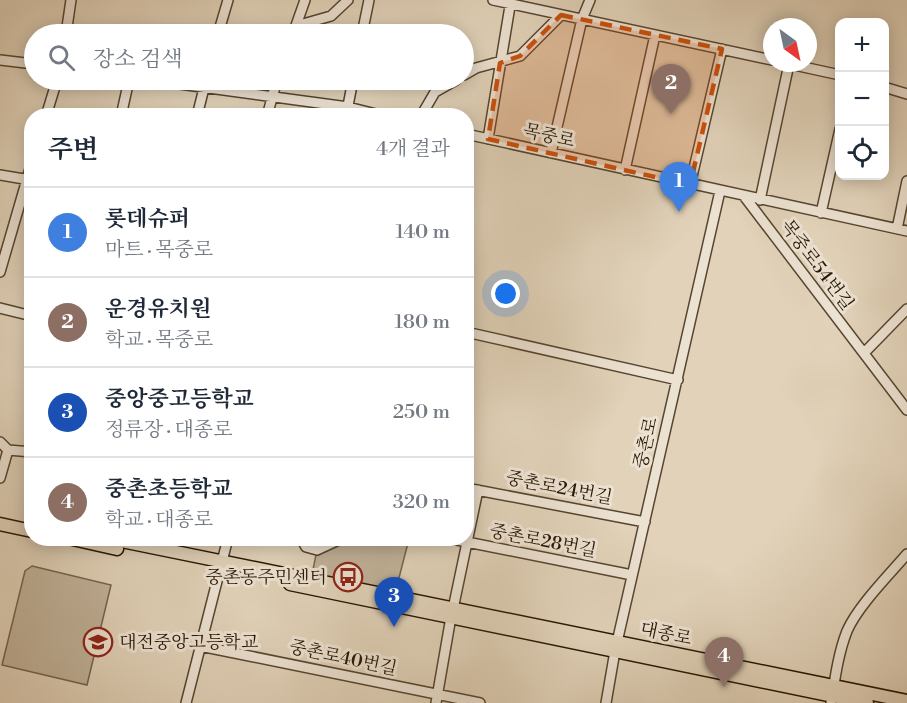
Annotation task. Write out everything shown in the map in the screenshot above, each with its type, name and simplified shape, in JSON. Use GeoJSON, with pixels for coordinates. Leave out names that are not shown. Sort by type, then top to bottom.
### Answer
{"type":"FeatureCollection","features":[{"type":"Feature","properties":{"kind":"main road"},"geometry":{"type":"LineString","coordinates":[[0,517],[24,522]]}},
{"type":"Feature","properties":{"kind":"main road"},"geometry":{"type":"LineString","coordinates":[[0,525],[24,530]]}},
{"type":"Feature","properties":{"kind":"main road","name":"대종로"},"geometry":{"type":"LineString","coordinates":[[111,546],[616,646],[867,703]]}},
{"type":"Feature","properties":{"kind":"main road","name":"대종로"},"geometry":{"type":"LineString","coordinates":[[139,546],[220,566]]}},
{"type":"Feature","properties":{"kind":"main road","name":"대종로"},"geometry":{"type":"LineString","coordinates":[[832,695],[907,701]]}},
{"type":"Feature","properties":{"kind":"street"},"geometry":{"type":"LineString","coordinates":[[67,24],[71,0]]}},
{"type":"Feature","properties":{"kind":"street"},"geometry":{"type":"LineString","coordinates":[[221,24],[228,0]]}},
{"type":"Feature","properties":{"kind":"street"},"geometry":{"type":"LineString","coordinates":[[296,24],[305,0]]}},
{"type":"Feature","properties":{"kind":"street"},"geometry":{"type":"LineString","coordinates":[[310,24],[331,16],[348,0]]}},
{"type":"Feature","properties":{"kind":"street"},"geometry":{"type":"LineString","coordinates":[[364,24],[369,0]]}},
{"type":"Feature","properties":{"kind":"street"},"geometry":{"type":"LineString","coordinates":[[493,0],[763,58]]}},
{"type":"Feature","properties":{"kind":"street"},"geometry":{"type":"LineString","coordinates":[[551,153],[582,19],[590,0]]}},
{"type":"Feature","properties":{"kind":"street"},"geometry":{"type":"LineString","coordinates":[[488,139],[510,2]]}},
{"type":"Feature","properties":{"kind":"street"},"geometry":{"type":"LineString","coordinates":[[474,69],[520,56],[561,15]]}},
{"type":"Feature","properties":{"kind":"street"},"geometry":{"type":"LineString","coordinates":[[625,170],[655,35]]}},
{"type":"Feature","properties":{"kind":"street"},"geometry":{"type":"LineString","coordinates":[[690,185],[722,49]]}},
{"type":"Feature","properties":{"kind":"street"},"geometry":{"type":"LineString","coordinates":[[0,60],[24,63]]}},
{"type":"Feature","properties":{"kind":"street"},"geometry":{"type":"LineString","coordinates":[[817,70],[835,74]]}},
{"type":"Feature","properties":{"kind":"street"},"geometry":{"type":"LineString","coordinates":[[760,200],[785,72]]}},
{"type":"Feature","properties":{"kind":"street"},"geometry":{"type":"LineString","coordinates":[[889,88],[907,93]]}},
{"type":"Feature","properties":{"kind":"street"},"geometry":{"type":"LineString","coordinates":[[48,108],[54,90]]}},
{"type":"Feature","properties":{"kind":"street"},"geometry":{"type":"LineString","coordinates":[[123,108],[127,90]]}},
{"type":"Feature","properties":{"kind":"street"},"geometry":{"type":"LineString","coordinates":[[199,108],[203,90]]}},
{"type":"Feature","properties":{"kind":"street"},"geometry":{"type":"LineString","coordinates":[[238,90],[331,108]]}},
{"type":"Feature","properties":{"kind":"street"},"geometry":{"type":"LineString","coordinates":[[269,108],[273,90]]}},
{"type":"Feature","properties":{"kind":"street"},"geometry":{"type":"LineString","coordinates":[[348,108],[351,90]]}},
{"type":"Feature","properties":{"kind":"street"},"geometry":{"type":"LineString","coordinates":[[426,108],[438,90]]}},
{"type":"Feature","properties":{"kind":"street","name":"목중로"},"geometry":{"type":"LineString","coordinates":[[474,136],[907,231]]}},
{"type":"Feature","properties":{"kind":"street"},"geometry":{"type":"LineString","coordinates":[[821,213],[835,151]]}},
{"type":"Feature","properties":{"kind":"street"},"geometry":{"type":"LineString","coordinates":[[0,175],[24,179]]}},
{"type":"Feature","properties":{"kind":"street"},"geometry":{"type":"LineString","coordinates":[[897,229],[907,181]]}},
{"type":"Feature","properties":{"kind":"street","name":"중촌로"},"geometry":{"type":"LineString","coordinates":[[606,703],[616,646],[720,191]]}},
{"type":"Feature","properties":{"kind":"street"},"geometry":{"type":"LineString","coordinates":[[0,273],[24,196]]}},
{"type":"Feature","properties":{"kind":"street","name":"목중로54번길"},"geometry":{"type":"LineString","coordinates":[[744,196],[907,410]]}},
{"type":"Feature","properties":{"kind":"street"},"geometry":{"type":"LineString","coordinates":[[0,308],[24,314]]}},
{"type":"Feature","properties":{"kind":"street"},"geometry":{"type":"LineString","coordinates":[[864,353],[907,309]]}},
{"type":"Feature","properties":{"kind":"street"},"geometry":{"type":"LineString","coordinates":[[474,334],[678,380]]}},
{"type":"Feature","properties":{"kind":"street"},"geometry":{"type":"LineString","coordinates":[[0,442],[8,450],[24,451]]}},
{"type":"Feature","properties":{"kind":"street"},"geometry":{"type":"LineString","coordinates":[[0,478],[8,450]]}},
{"type":"Feature","properties":{"kind":"street","name":"중촌로24번길"},"geometry":{"type":"LineString","coordinates":[[474,489],[645,522]]}},
{"type":"Feature","properties":{"kind":"street"},"geometry":{"type":"LineString","coordinates":[[474,509],[478,490]]}},
{"type":"Feature","properties":{"kind":"street","name":"중촌로28번길"},"geometry":{"type":"LineString","coordinates":[[474,543],[632,575]]}},
{"type":"Feature","properties":{"kind":"street"},"geometry":{"type":"LineString","coordinates":[[186,703],[226,546]]}},
{"type":"Feature","properties":{"kind":"street"},"geometry":{"type":"LineString","coordinates":[[305,546],[317,550],[326,546]]}},
{"type":"Feature","properties":{"kind":"street"},"geometry":{"type":"LineString","coordinates":[[437,699],[466,546]]}},
{"type":"Feature","properties":{"kind":"street"},"geometry":{"type":"LineString","coordinates":[[832,695],[841,649],[848,630],[856,615],[907,554]]}},
{"type":"Feature","properties":{"kind":"street","name":"중촌로40번길"},"geometry":{"type":"LineString","coordinates":[[200,646],[437,699],[480,703]]}},
{"type":"Feature","properties":{"kind":"highlighted area"},"geometry":{"type":"Polygon","coordinates":[[[561,15],[722,49],[690,185],[488,139],[500,63],[520,56],[561,15]]]}},
{"type":"Feature","properties":{"kind":"shaded area"},"geometry":{"type":"Polygon","coordinates":[[[326,546],[407,546],[393,601],[310,584],[317,550],[326,546]]]}},
{"type":"Feature","properties":{"kind":"shaded area"},"geometry":{"type":"Polygon","coordinates":[[[32,566],[111,585],[87,685],[2,665],[25,571],[32,566]]]}},
{"type":"Feature","properties":{"kind":"place","name":"운경유치원"},"geometry":{"type":"Point","coordinates":[671,114]}},
{"type":"Feature","properties":{"kind":"place","name":"롯데슈퍼"},"geometry":{"type":"Point","coordinates":[679,212]}},
{"type":"Feature","properties":{"kind":"place","name":"중촌동주민센터"},"geometry":{"type":"Point","coordinates":[348,577]}},
{"type":"Feature","properties":{"kind":"place","name":"중앙중고등학교"},"geometry":{"type":"Point","coordinates":[394,627]}},
{"type":"Feature","properties":{"kind":"place","name":"대전중앙고등학교"},"geometry":{"type":"Point","coordinates":[98,642]}},
{"type":"Feature","properties":{"kind":"place","name":"중촌초등학교"},"geometry":{"type":"Point","coordinates":[724,687]}}]}
